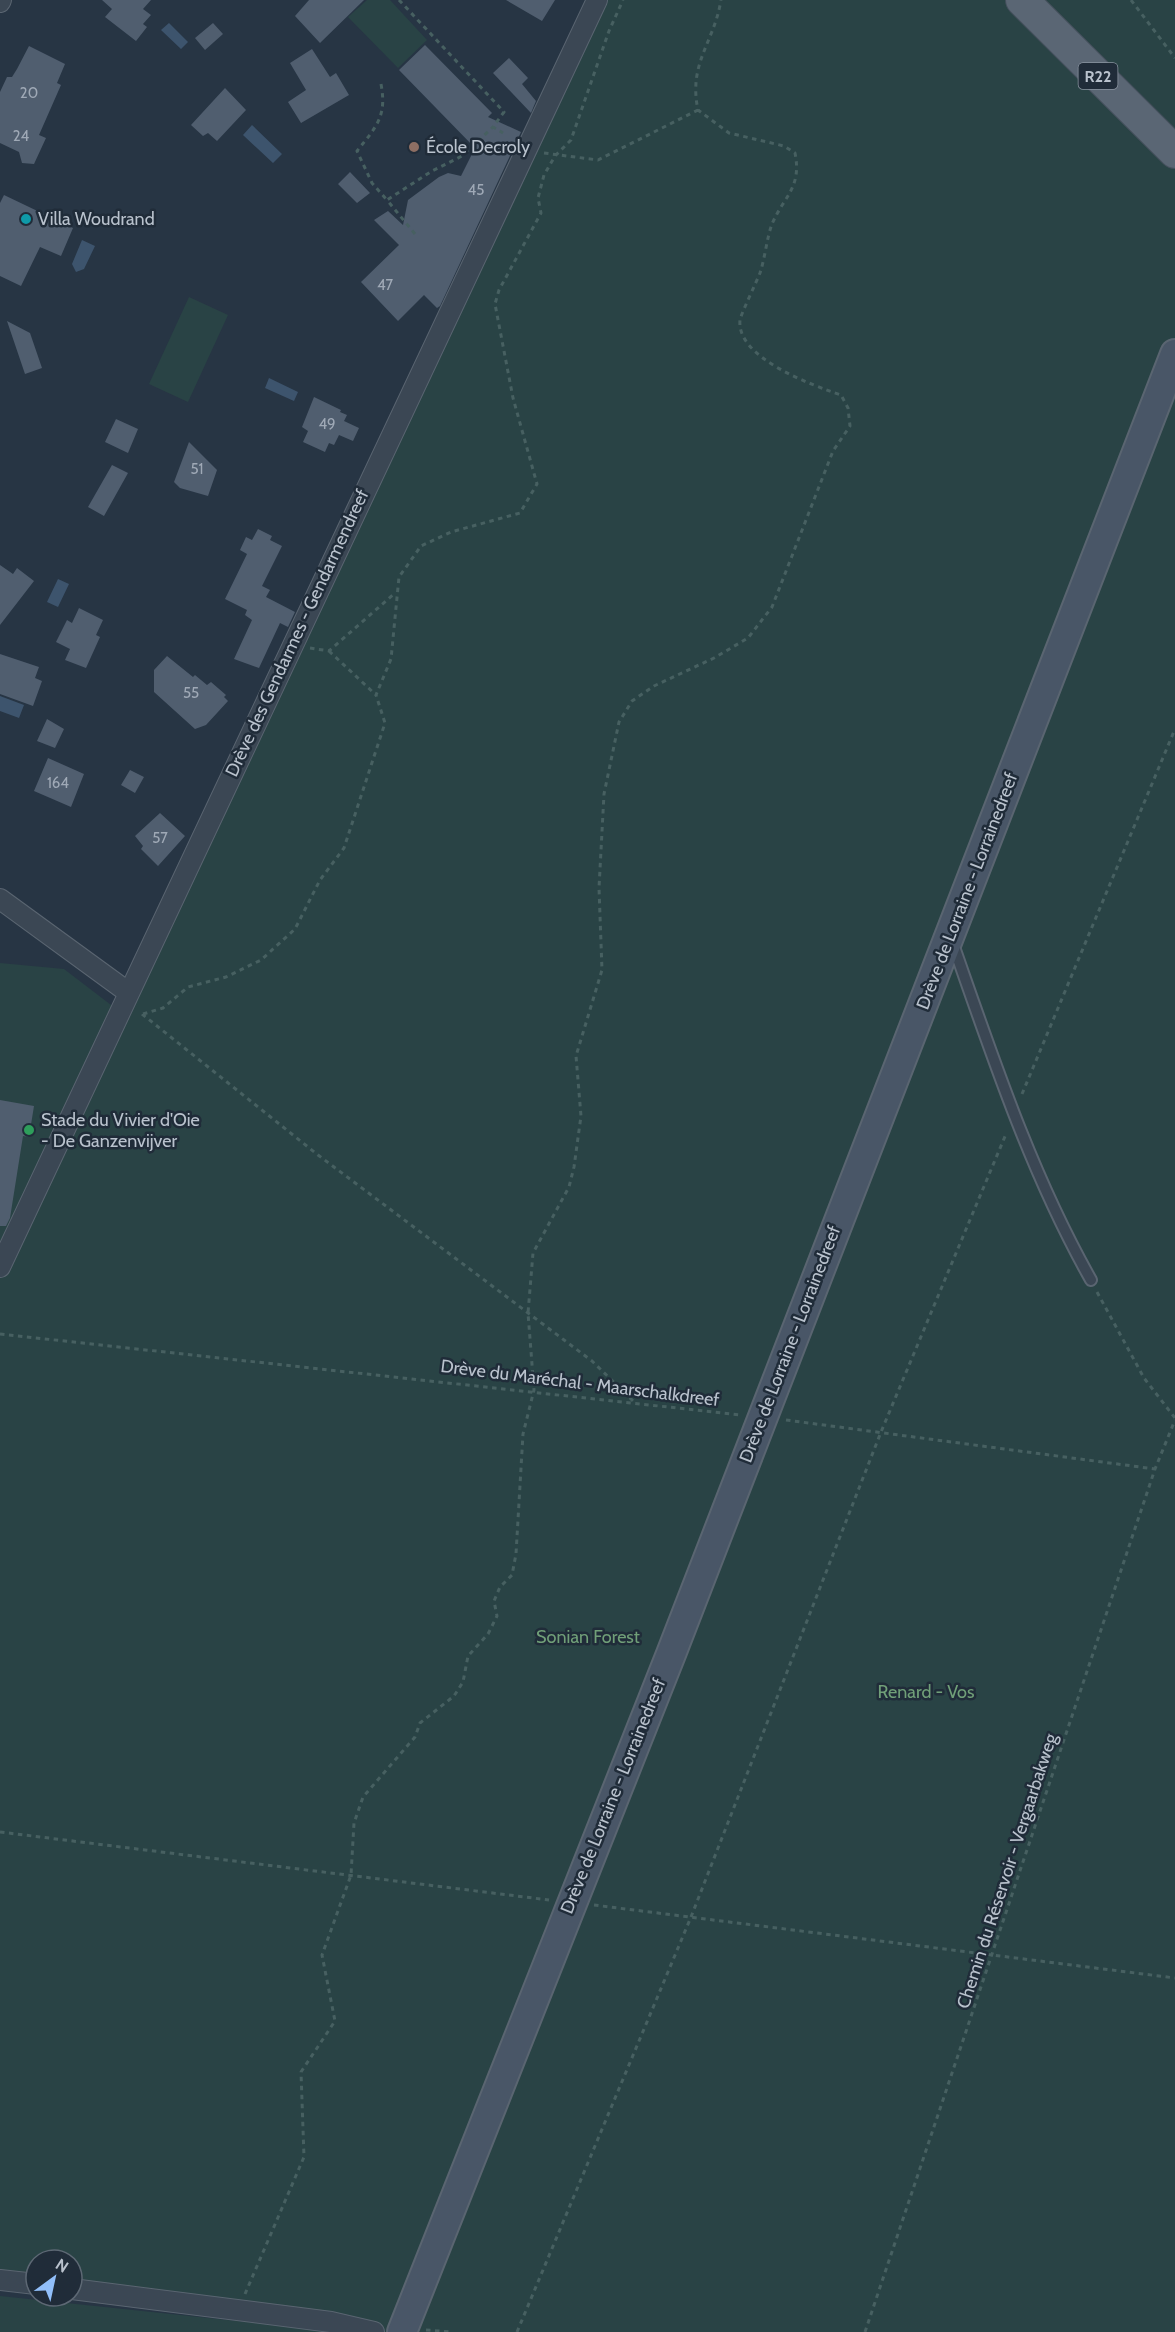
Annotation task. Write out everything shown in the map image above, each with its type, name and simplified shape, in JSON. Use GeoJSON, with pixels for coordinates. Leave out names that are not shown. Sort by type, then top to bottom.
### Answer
{"type":"FeatureCollection","features":[{"type":"Feature","properties":{"kind":"main road","name":"R22"},"geometry":{"type":"LineString","coordinates":[[1022,0],[1175,152]]}},
{"type":"Feature","properties":{"kind":"main road","name":"Drève de Lorraine - Lorrainedreef"},"geometry":{"type":"LineString","coordinates":[[402,2332],[671,1654],[1175,354]]}},
{"type":"Feature","properties":{"kind":"street","name":"Drève des Gendarmes - Gendarmendreef"},"geometry":{"type":"LineString","coordinates":[[0,1267],[128,998],[291,645],[597,0]]}},
{"type":"Feature","properties":{"kind":"street"},"geometry":{"type":"LineString","coordinates":[[0,900],[128,998]]}},
{"type":"Feature","properties":{"kind":"street"},"geometry":{"type":"LineString","coordinates":[[0,2280],[24,2283]]}},
{"type":"Feature","properties":{"kind":"street"},"geometry":{"type":"LineString","coordinates":[[84,2290],[331,2322],[374,2332]]}},
{"type":"Feature","properties":{"kind":"lane"},"geometry":{"type":"LineString","coordinates":[[950,935],[1014,1114],[1068,1239],[1091,1280]]}},
{"type":"Feature","properties":{"kind":"path"},"geometry":{"type":"LineString","coordinates":[[387,200],[432,171],[462,156],[493,127],[504,112],[399,0]]}},
{"type":"Feature","properties":{"kind":"path"},"geometry":{"type":"LineString","coordinates":[[376,695],[391,659],[399,577],[421,546],[451,532],[520,513],[537,484],[513,398],[495,304],[499,290],[541,213],[538,198],[544,175],[555,156],[571,140],[609,31],[623,0]]}},
{"type":"Feature","properties":{"kind":"path"},"geometry":{"type":"LineString","coordinates":[[238,2309],[304,2157],[301,2072],[335,2020],[322,1955],[351,1875],[354,1823],[363,1797],[415,1737],[420,1724],[454,1696],[463,1682],[468,1656],[488,1634],[497,1616],[494,1601],[500,1587],[512,1575],[516,1554],[523,1434],[534,1390],[528,1313],[533,1253],[569,1187],[574,1167],[581,1116],[576,1056],[602,970],[599,888],[604,794],[619,722],[632,701],[654,686],[714,658],[748,638],[772,608],[832,451],[850,426],[848,408],[841,394],[818,387],[763,358],[754,352],[743,335],[740,319],[752,296],[767,250],[771,225],[788,199],[798,171],[795,153],[784,146],[729,133],[698,110],[694,90],[697,65],[718,18],[721,0]]}},
{"type":"Feature","properties":{"kind":"path"},"geometry":{"type":"LineString","coordinates":[[1131,0],[1175,58]]}},
{"type":"Feature","properties":{"kind":"path"},"geometry":{"type":"LineString","coordinates":[[381,84],[385,106],[374,131],[357,151],[372,183],[415,234]]}},
{"type":"Feature","properties":{"kind":"path"},"geometry":{"type":"LineString","coordinates":[[547,154],[598,160],[698,110]]}},
{"type":"Feature","properties":{"kind":"path"},"geometry":{"type":"LineString","coordinates":[[493,127],[504,133]]}},
{"type":"Feature","properties":{"kind":"path"},"geometry":{"type":"LineString","coordinates":[[329,651],[396,592]]}},
{"type":"Feature","properties":{"kind":"path"},"geometry":{"type":"LineString","coordinates":[[143,1014],[163,1008],[188,987],[226,977],[261,960],[295,929],[320,880],[344,848],[385,723],[376,695],[329,651],[291,645]]}},
{"type":"Feature","properties":{"kind":"path"},"geometry":{"type":"LineString","coordinates":[[517,2332],[691,1917],[880,1432],[1175,729]]}},
{"type":"Feature","properties":{"kind":"path"},"geometry":{"type":"LineString","coordinates":[[128,998],[143,1014],[318,1155],[592,1361],[635,1403]]}},
{"type":"Feature","properties":{"kind":"path"},"geometry":{"type":"LineString","coordinates":[[1091,1280],[1144,1378],[1175,1419]]}},
{"type":"Feature","properties":{"kind":"path","name":"Drève du Maréchal - Maarschalkdreef"},"geometry":{"type":"LineString","coordinates":[[0,1334],[534,1390],[880,1432],[1155,1469]]}},
{"type":"Feature","properties":{"kind":"path","name":"Chemin du Réservoir - Vergaarbakweg"},"geometry":{"type":"LineString","coordinates":[[865,2332],[1155,1469],[1175,1419]]}},
{"type":"Feature","properties":{"kind":"green space"},"geometry":{"type":"Polygon","coordinates":[[[367,0],[390,0],[427,40],[398,68],[348,17],[367,0]]]}},
{"type":"Feature","properties":{"kind":"green space","name":"Sonian Forest"},"geometry":{"type":"Polygon","coordinates":[[[600,0],[1175,0],[1175,2332],[385,2332],[84,2289],[84,2248],[24,2248],[24,2280],[0,2277],[0,1276],[600,0]]]}},
{"type":"Feature","properties":{"kind":"green space"},"geometry":{"type":"Polygon","coordinates":[[[189,297],[228,315],[188,402],[149,384],[189,297]]]}},
{"type":"Feature","properties":{"kind":"green space","name":"Stade du Vivier d'Oie - De Ganzenvijver"},"geometry":{"type":"Polygon","coordinates":[[[0,963],[64,969],[115,1008],[0,1252],[0,963]]]}},
{"type":"Feature","properties":{"kind":"green space"},"geometry":{"type":"Polygon","coordinates":[[[0,2296],[24,2299],[24,2308],[84,2308],[84,2305],[341,2332],[0,2332],[0,2296]]]}},
{"type":"Feature","properties":{"kind":"water"},"geometry":{"type":"Polygon","coordinates":[[[169,23],[188,42],[181,49],[161,30],[169,23]]]}},
{"type":"Feature","properties":{"kind":"water"},"geometry":{"type":"Polygon","coordinates":[[[252,125],[282,154],[273,163],[243,135],[252,125]]]}},
{"type":"Feature","properties":{"kind":"water"},"geometry":{"type":"Polygon","coordinates":[[[82,240],[95,246],[84,269],[76,272],[72,264],[82,240]]]}},
{"type":"Feature","properties":{"kind":"water"},"geometry":{"type":"Polygon","coordinates":[[[269,378],[298,392],[294,401],[265,388],[269,378]]]}},
{"type":"Feature","properties":{"kind":"water"},"geometry":{"type":"Polygon","coordinates":[[[58,579],[69,584],[58,607],[47,602],[58,579]]]}},
{"type":"Feature","properties":{"kind":"water"},"geometry":{"type":"Polygon","coordinates":[[[0,696],[24,705],[19,718],[0,711],[0,696]]]}},
{"type":"Feature","properties":{"kind":"building"},"geometry":{"type":"Polygon","coordinates":[[[102,0],[151,0],[143,9],[151,15],[143,24],[147,27],[136,41],[105,17],[112,9],[102,0]]]}},
{"type":"Feature","properties":{"kind":"building"},"geometry":{"type":"Polygon","coordinates":[[[309,0],[364,0],[320,43],[295,16],[309,0]]]}},
{"type":"Feature","properties":{"kind":"building"},"geometry":{"type":"Polygon","coordinates":[[[506,0],[555,0],[542,21],[506,0]]]}},
{"type":"Feature","properties":{"kind":"building"},"geometry":{"type":"Polygon","coordinates":[[[213,23],[223,34],[205,50],[195,38],[213,23]]]}},
{"type":"Feature","properties":{"kind":"building"},"geometry":{"type":"Polygon","coordinates":[[[425,45],[492,113],[488,117],[521,132],[440,306],[437,308],[424,295],[398,321],[361,282],[399,245],[374,220],[388,211],[403,225],[408,200],[439,177],[448,173],[461,176],[475,148],[399,70],[425,45]]]}},
{"type":"Feature","properties":{"kind":"building"},"geometry":{"type":"Polygon","coordinates":[[[29,46],[65,64],[57,83],[61,85],[39,135],[46,138],[34,164],[22,163],[19,152],[0,143],[0,92],[7,77],[12,77],[29,46]]]}},
{"type":"Feature","properties":{"kind":"building"},"geometry":{"type":"Polygon","coordinates":[[[312,49],[330,77],[336,73],[349,95],[301,123],[288,102],[306,90],[290,63],[312,49]]]}},
{"type":"Feature","properties":{"kind":"building"},"geometry":{"type":"Polygon","coordinates":[[[509,58],[528,78],[522,84],[536,101],[531,113],[493,73],[509,58]]]}},
{"type":"Feature","properties":{"kind":"building"},"geometry":{"type":"Polygon","coordinates":[[[225,88],[246,110],[217,141],[208,133],[203,136],[191,125],[225,88]]]}},
{"type":"Feature","properties":{"kind":"building"},"geometry":{"type":"Polygon","coordinates":[[[350,172],[370,193],[357,203],[338,184],[350,172]]]}},
{"type":"Feature","properties":{"kind":"building","name":"Villa Woudrand"},"geometry":{"type":"Polygon","coordinates":[[[4,195],[73,228],[61,256],[40,247],[21,286],[0,276],[0,203],[4,195]]]}},
{"type":"Feature","properties":{"kind":"building"},"geometry":{"type":"Polygon","coordinates":[[[7,321],[30,333],[42,368],[25,374],[7,321]]]}},
{"type":"Feature","properties":{"kind":"building"},"geometry":{"type":"Polygon","coordinates":[[[314,397],[341,410],[340,412],[347,415],[344,421],[359,428],[353,441],[339,435],[334,445],[329,443],[325,452],[303,442],[308,431],[302,427],[314,397]]]}},
{"type":"Feature","properties":{"kind":"building"},"geometry":{"type":"Polygon","coordinates":[[[116,419],[138,429],[128,453],[105,442],[116,419]]]}},
{"type":"Feature","properties":{"kind":"building"},"geometry":{"type":"Polygon","coordinates":[[[189,442],[217,470],[208,496],[180,488],[174,482],[189,442]]]}},
{"type":"Feature","properties":{"kind":"building"},"geometry":{"type":"Polygon","coordinates":[[[112,465],[128,473],[104,516],[88,507],[112,465]]]}},
{"type":"Feature","properties":{"kind":"building"},"geometry":{"type":"Polygon","coordinates":[[[258,529],[272,536],[270,540],[282,546],[262,586],[270,590],[266,597],[295,612],[288,627],[280,623],[259,668],[234,659],[252,620],[245,615],[247,610],[225,599],[247,554],[240,550],[246,537],[252,540],[258,529]]]}},
{"type":"Feature","properties":{"kind":"building"},"geometry":{"type":"Polygon","coordinates":[[[0,565],[13,574],[17,568],[34,581],[0,625],[0,565]]]}},
{"type":"Feature","properties":{"kind":"building"},"geometry":{"type":"Polygon","coordinates":[[[79,608],[103,620],[96,635],[100,637],[86,668],[65,660],[70,649],[56,642],[67,620],[72,623],[79,608]]]}},
{"type":"Feature","properties":{"kind":"building"},"geometry":{"type":"Polygon","coordinates":[[[0,654],[39,667],[35,678],[42,681],[33,706],[0,694],[0,654]]]}},
{"type":"Feature","properties":{"kind":"building"},"geometry":{"type":"Polygon","coordinates":[[[167,656],[193,677],[195,675],[207,685],[211,682],[226,695],[224,697],[228,701],[206,725],[195,729],[154,692],[154,670],[167,656]]]}},
{"type":"Feature","properties":{"kind":"building"},"geometry":{"type":"Polygon","coordinates":[[[47,719],[64,729],[55,748],[37,741],[47,719]]]}},
{"type":"Feature","properties":{"kind":"building"},"geometry":{"type":"Polygon","coordinates":[[[48,758],[84,774],[71,807],[34,791],[48,758]]]}},
{"type":"Feature","properties":{"kind":"building"},"geometry":{"type":"Polygon","coordinates":[[[130,770],[144,777],[135,793],[121,785],[130,770]]]}},
{"type":"Feature","properties":{"kind":"building"},"geometry":{"type":"Polygon","coordinates":[[[160,813],[185,836],[158,866],[141,849],[143,846],[135,836],[160,813]]]}},
{"type":"Feature","properties":{"kind":"building"},"geometry":{"type":"Polygon","coordinates":[[[0,1100],[34,1106],[29,1137],[23,1136],[10,1218],[6,1226],[0,1226],[0,1100]]]}},
{"type":"Feature","properties":{"kind":"place","name":"École Decroly"},"geometry":{"type":"Point","coordinates":[414,147]}},
{"type":"Feature","properties":{"kind":"place","name":"Villa Woudrand"},"geometry":{"type":"Point","coordinates":[26,219]}},
{"type":"Feature","properties":{"kind":"place","name":"Stade du Vivier d'Oie - De Ganzenvijver"},"geometry":{"type":"Point","coordinates":[29,1130]}},
{"type":"Feature","properties":{"kind":"park label","name":"Renard - Vos"},"geometry":{"type":"Point","coordinates":[926,1692]}}]}
